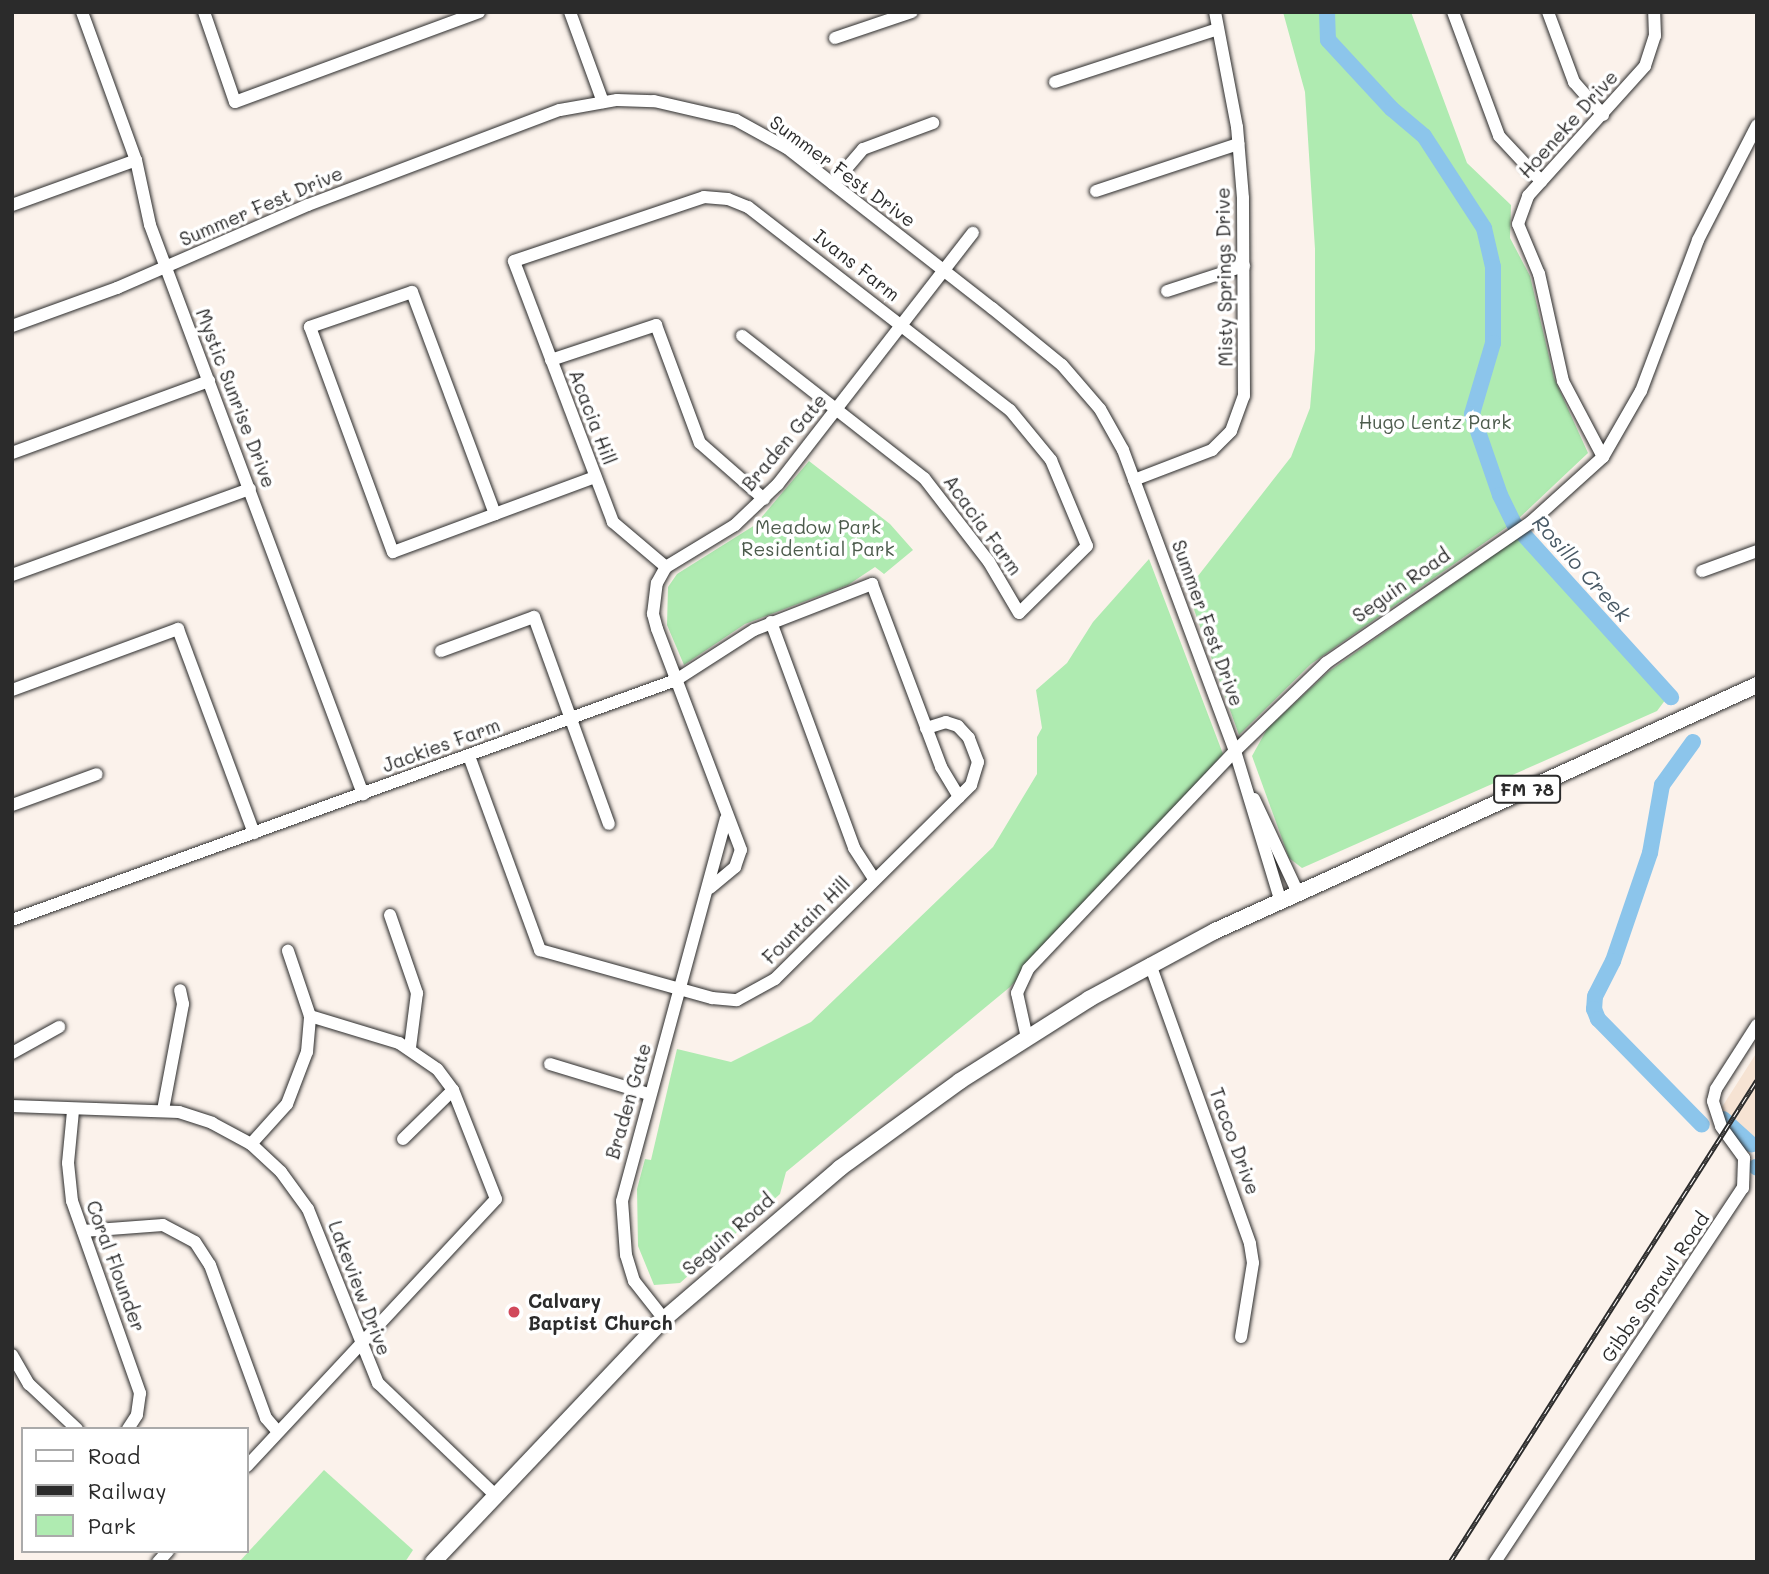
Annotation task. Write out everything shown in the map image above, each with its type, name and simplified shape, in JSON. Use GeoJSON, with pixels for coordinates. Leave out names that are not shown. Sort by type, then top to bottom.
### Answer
{"type":"FeatureCollection","features":[{"type":"Feature","properties":{"kind":"main road","name":"Seguin Road"},"geometry":{"type":"LineString","coordinates":[[433,1562],[664,1319],[840,1168],[1027,1038],[1150,964],[1280,899],[1757,685]]}},
{"type":"Feature","properties":{"kind":"street","name":"Mystic Sunrise Drive"},"geometry":{"type":"LineString","coordinates":[[82,12],[136,160],[146,209],[166,267],[363,794]]}},
{"type":"Feature","properties":{"kind":"street"},"geometry":{"type":"LineString","coordinates":[[204,12],[235,102],[479,12]]}},
{"type":"Feature","properties":{"kind":"street"},"geometry":{"type":"LineString","coordinates":[[570,12],[603,102]]}},
{"type":"Feature","properties":{"kind":"street"},"geometry":{"type":"LineString","coordinates":[[835,38],[912,12]]}},
{"type":"Feature","properties":{"kind":"street","name":"Misty Springs Drive"},"geometry":{"type":"LineString","coordinates":[[1134,480],[1212,450],[1231,431],[1244,396],[1244,265],[1238,144],[1215,12]]}},
{"type":"Feature","properties":{"kind":"street"},"geometry":{"type":"LineString","coordinates":[[1453,12],[1499,136],[1541,181]]}},
{"type":"Feature","properties":{"kind":"street"},"geometry":{"type":"LineString","coordinates":[[1548,12],[1574,82],[1603,115]]}},
{"type":"Feature","properties":{"kind":"street","name":"Hoeneke Drive"},"geometry":{"type":"LineString","coordinates":[[1603,457],[1563,381],[1539,274],[1521,237],[1520,209],[1541,181],[1645,66],[1655,36],[1654,12]]}},
{"type":"Feature","properties":{"kind":"street"},"geometry":{"type":"LineString","coordinates":[[1055,82],[1218,29]]}},
{"type":"Feature","properties":{"kind":"street","name":"Summer Fest Drive"},"geometry":{"type":"LineString","coordinates":[[12,326],[166,267],[358,186],[544,116],[603,102],[654,101],[736,120],[787,148],[944,271],[1080,383],[1111,430],[1134,480],[1249,790],[1297,891]]}},
{"type":"Feature","properties":{"kind":"street"},"geometry":{"type":"LineString","coordinates":[[833,184],[863,149],[933,123]]}},
{"type":"Feature","properties":{"kind":"street","name":"Seguin Road"},"geometry":{"type":"LineString","coordinates":[[1027,1038],[1017,993],[1028,968],[1235,751],[1326,663],[1531,522],[1603,457],[1641,391],[1699,240],[1757,125]]}},
{"type":"Feature","properties":{"kind":"street"},"geometry":{"type":"LineString","coordinates":[[1096,191],[1238,144]]}},
{"type":"Feature","properties":{"kind":"street"},"geometry":{"type":"LineString","coordinates":[[12,205],[136,160]]}},
{"type":"Feature","properties":{"kind":"street","name":"Ivans Farm"},"geometry":{"type":"LineString","coordinates":[[514,261],[704,197],[728,199],[769,221],[1010,410],[1034,435],[1063,484],[1087,546],[1019,613]]}},
{"type":"Feature","properties":{"kind":"street","name":"Braden Gate"},"geometry":{"type":"LineString","coordinates":[[710,888],[740,859],[741,850],[726,819],[653,614],[657,583],[666,567],[735,525],[765,499],[973,233]]}},
{"type":"Feature","properties":{"kind":"street","name":"Acacia Hill"},"geometry":{"type":"LineString","coordinates":[[514,261],[613,522],[666,567]]}},
{"type":"Feature","properties":{"kind":"street"},"geometry":{"type":"LineString","coordinates":[[1167,291],[1244,265]]}},
{"type":"Feature","properties":{"kind":"street"},"geometry":{"type":"LineString","coordinates":[[495,514],[412,292],[310,327],[393,552],[595,477]]}},
{"type":"Feature","properties":{"kind":"street"},"geometry":{"type":"LineString","coordinates":[[551,360],[656,325],[699,443],[765,499]]}},
{"type":"Feature","properties":{"kind":"street","name":"Acacia Farm"},"geometry":{"type":"LineString","coordinates":[[742,336],[929,484],[989,562],[1019,613]]}},
{"type":"Feature","properties":{"kind":"street"},"geometry":{"type":"LineString","coordinates":[[12,453],[209,381]]}},
{"type":"Feature","properties":{"kind":"street"},"geometry":{"type":"LineString","coordinates":[[12,575],[250,489]]}},
{"type":"Feature","properties":{"kind":"street"},"geometry":{"type":"LineString","coordinates":[[1702,571],[1757,551]]}},
{"type":"Feature","properties":{"kind":"street","name":"Jackies Farm"},"geometry":{"type":"LineString","coordinates":[[12,920],[676,680],[771,622],[872,584],[926,728]]}},
{"type":"Feature","properties":{"kind":"street"},"geometry":{"type":"LineString","coordinates":[[441,651],[534,617],[609,824]]}},
{"type":"Feature","properties":{"kind":"street"},"geometry":{"type":"LineString","coordinates":[[771,622],[854,848],[874,880]]}},
{"type":"Feature","properties":{"kind":"street"},"geometry":{"type":"LineString","coordinates":[[12,690],[178,629],[254,833]]}},
{"type":"Feature","properties":{"kind":"street","name":"Fountain Hill"},"geometry":{"type":"LineString","coordinates":[[469,756],[540,950],[725,1000],[761,991],[971,785],[978,762],[969,737],[958,726],[946,722],[926,728]]}},
{"type":"Feature","properties":{"kind":"street"},"geometry":{"type":"LineString","coordinates":[[926,728],[941,767],[959,797]]}},
{"type":"Feature","properties":{"kind":"street"},"geometry":{"type":"LineString","coordinates":[[12,805],[97,774]]}},
{"type":"Feature","properties":{"kind":"street","name":"Summer Fest Drive"},"geometry":{"type":"LineString","coordinates":[[1249,790],[1258,835],[1280,899]]}},
{"type":"Feature","properties":{"kind":"street","name":"Braden Gate"},"geometry":{"type":"LineString","coordinates":[[664,1319],[634,1281],[622,1221],[625,1179],[710,888],[726,819]]}},
{"type":"Feature","properties":{"kind":"street"},"geometry":{"type":"LineString","coordinates":[[390,915],[417,993],[410,1048]]}},
{"type":"Feature","properties":{"kind":"street"},"geometry":{"type":"LineString","coordinates":[[251,1144],[298,1085],[310,1016],[288,951]]}},
{"type":"Feature","properties":{"kind":"street","name":"Tacco Drive"},"geometry":{"type":"LineString","coordinates":[[1150,964],[1247,1231],[1253,1262],[1241,1337]]}},
{"type":"Feature","properties":{"kind":"street"},"geometry":{"type":"LineString","coordinates":[[163,1110],[183,1004],[180,990]]}},
{"type":"Feature","properties":{"kind":"street"},"geometry":{"type":"LineString","coordinates":[[248,1465],[496,1199],[453,1090],[437,1069],[410,1048],[310,1016]]}},
{"type":"Feature","properties":{"kind":"street","name":"Gibbs Sprawl Road"},"geometry":{"type":"LineString","coordinates":[[1495,1562],[1743,1188],[1744,1158],[1721,1126],[1713,1101],[1716,1089],[1757,1025]]}},
{"type":"Feature","properties":{"kind":"street"},"geometry":{"type":"LineString","coordinates":[[12,1053],[59,1027]]}},
{"type":"Feature","properties":{"kind":"street"},"geometry":{"type":"LineString","coordinates":[[550,1064],[649,1094]]}},
{"type":"Feature","properties":{"kind":"street"},"geometry":{"type":"LineString","coordinates":[[403,1139],[453,1090]]}},
{"type":"Feature","properties":{"kind":"street","name":"Lakeview Drive"},"geometry":{"type":"LineString","coordinates":[[12,1106],[73,1111],[163,1110],[212,1123],[251,1144],[281,1172],[308,1209],[361,1346],[390,1397],[495,1495]]}},
{"type":"Feature","properties":{"kind":"street","name":"Coral Flounder"},"geometry":{"type":"LineString","coordinates":[[73,1111],[68,1177],[83,1231],[139,1384],[140,1407],[129,1427]]}},
{"type":"Feature","properties":{"kind":"street"},"geometry":{"type":"LineString","coordinates":[[83,1231],[163,1225],[195,1242],[210,1265],[266,1418],[278,1432]]}},
{"type":"Feature","properties":{"kind":"street"},"geometry":{"type":"LineString","coordinates":[[12,1355],[35,1390],[75,1427]]}},
{"type":"Feature","properties":{"kind":"shaded area"},"geometry":{"type":"Polygon","coordinates":[[[1757,1052],[1757,1157],[1753,1140],[1723,1116],[1722,1107],[1757,1052]]]}},
{"type":"Feature","properties":{"kind":"green space","name":"Hugo Lentz Park"},"geometry":{"type":"Polygon","coordinates":[[[1283,12],[1411,12],[1467,163],[1511,205],[1510,238],[1530,276],[1554,378],[1588,453],[1517,520],[1311,664],[1239,735],[1187,590],[1291,457],[1310,408],[1315,349],[1315,249],[1305,92],[1283,12]]]}},
{"type":"Feature","properties":{"kind":"green space","name":"Meadow Park Residential Park"},"geometry":{"type":"Polygon","coordinates":[[[809,461],[890,524],[913,550],[884,574],[875,567],[848,585],[745,624],[684,665],[667,625],[668,587],[677,574],[755,525],[809,461]]]}},
{"type":"Feature","properties":{"kind":"green space"},"geometry":{"type":"Polygon","coordinates":[[[1521,536],[1666,699],[1657,711],[1302,868],[1289,858],[1252,756],[1267,729],[1328,672],[1521,536]]]}},
{"type":"Feature","properties":{"kind":"green space"},"geometry":{"type":"Polygon","coordinates":[[[1149,559],[1223,754],[1010,987],[786,1172],[780,1194],[680,1283],[654,1285],[638,1246],[637,1189],[645,1159],[651,1160],[677,1049],[731,1062],[811,1022],[993,847],[1037,774],[1037,737],[1042,728],[1036,690],[1067,663],[1093,622],[1149,559]]]}},
{"type":"Feature","properties":{"kind":"green space"},"geometry":{"type":"Polygon","coordinates":[[[324,1470],[413,1550],[405,1562],[239,1562],[324,1470]]]}},
{"type":"Feature","properties":{"kind":"waterway","name":"Rosillo Creek"},"geometry":{"type":"LineString","coordinates":[[1327,12],[1328,40],[1392,109],[1424,136],[1484,228],[1493,267],[1493,343],[1472,414],[1500,495],[1514,524],[1671,697]]}},
{"type":"Feature","properties":{"kind":"waterway","name":"Rosillo Creek"},"geometry":{"type":"LineString","coordinates":[[1693,742],[1662,785],[1650,853],[1613,961],[1595,996],[1594,1009],[1598,1019],[1702,1125]]}},
{"type":"Feature","properties":{"kind":"waterway","name":"Rosillo Creek"},"geometry":{"type":"LineString","coordinates":[[1723,1119],[1751,1144]]}},
{"type":"Feature","properties":{"kind":"railway"},"geometry":{"type":"LineString","coordinates":[[1450,1562],[1757,1080]]}},
{"type":"Feature","properties":{"kind":"place","name":"Calvary Baptist Church"},"geometry":{"type":"Point","coordinates":[514,1312]}}]}
